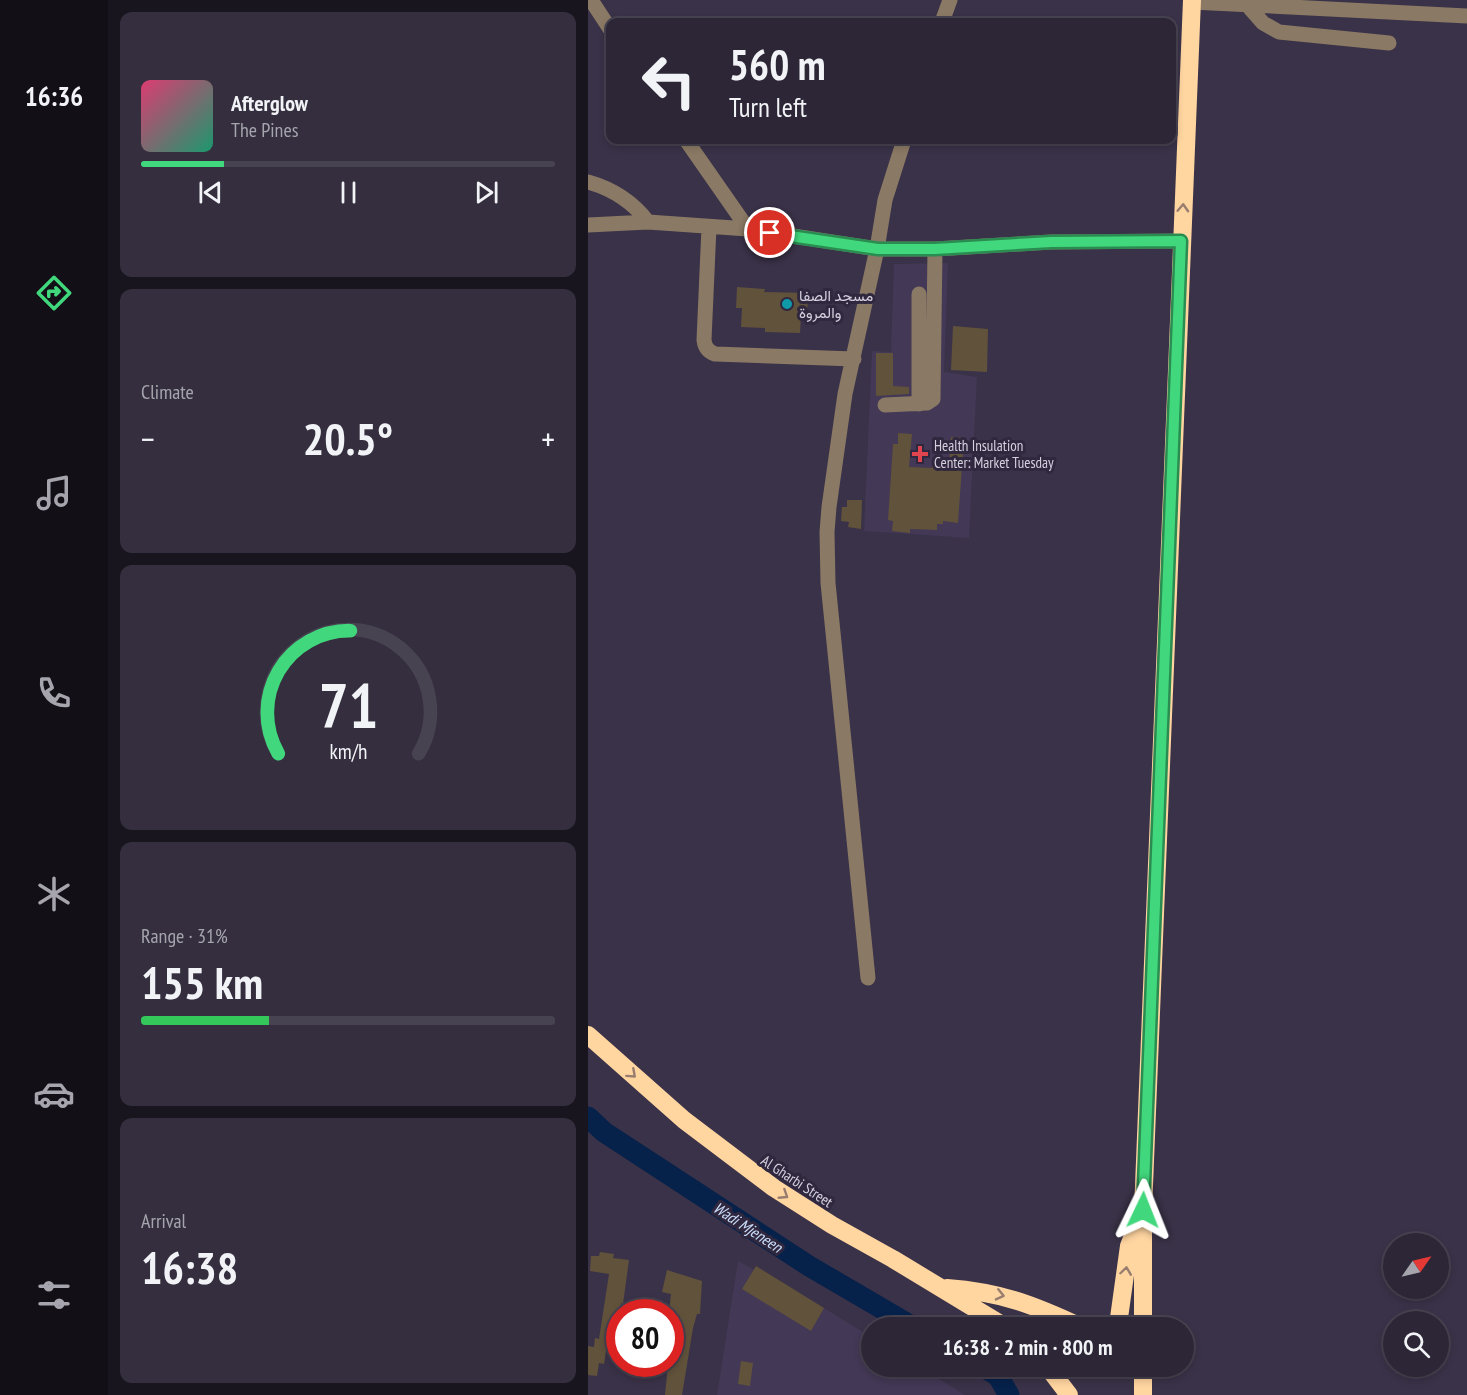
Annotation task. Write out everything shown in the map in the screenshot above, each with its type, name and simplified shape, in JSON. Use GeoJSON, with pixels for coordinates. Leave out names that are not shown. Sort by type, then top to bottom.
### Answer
{"type":"FeatureCollection","features":[{"type":"Feature","properties":{"kind":"highway"},"geometry":{"type":"LineString","coordinates":[[1143,1317],[1143,1210],[1192,1]]}},
{"type":"Feature","properties":{"kind":"highway","name":"Al Gharbi Street"},"geometry":{"type":"LineString","coordinates":[[588,1035],[684,1120],[759,1177],[832,1225],[989,1317]]}},
{"type":"Feature","properties":{"kind":"highway"},"geometry":{"type":"LineString","coordinates":[[1119,1317],[1130,1246],[1143,1210]]}},
{"type":"Feature","properties":{"kind":"highway"},"geometry":{"type":"LineString","coordinates":[[942,1288],[973,1290],[1015,1299],[1057,1317]]}},
{"type":"Feature","properties":{"kind":"highway"},"geometry":{"type":"LineString","coordinates":[[1055,1377],[1069,1395]]}},
{"type":"Feature","properties":{"kind":"highway"},"geometry":{"type":"LineString","coordinates":[[1143,1377],[1143,1395]]}},
{"type":"Feature","properties":{"kind":"lane"},"geometry":{"type":"LineString","coordinates":[[591,0],[606,23]]}},
{"type":"Feature","properties":{"kind":"lane"},"geometry":{"type":"LineString","coordinates":[[943,18],[950,0]]}},
{"type":"Feature","properties":{"kind":"lane"},"geometry":{"type":"LineString","coordinates":[[1192,1],[1248,6],[1467,16]]}},
{"type":"Feature","properties":{"kind":"lane"},"geometry":{"type":"LineString","coordinates":[[1248,6],[1263,23],[1280,32],[1389,43]]}},
{"type":"Feature","properties":{"kind":"lane"},"geometry":{"type":"LineString","coordinates":[[689,144],[748,230]]}},
{"type":"Feature","properties":{"kind":"lane"},"geometry":{"type":"LineString","coordinates":[[868,978],[827,558],[829,507],[845,394],[878,249],[885,200],[903,144]]}},
{"type":"Feature","properties":{"kind":"lane"},"geometry":{"type":"LineString","coordinates":[[588,182],[605,186],[621,195],[638,208],[648,222]]}},
{"type":"Feature","properties":{"kind":"lane"},"geometry":{"type":"LineString","coordinates":[[588,225],[648,222],[748,230],[878,249],[935,249],[1051,242],[1181,241]]}},
{"type":"Feature","properties":{"kind":"lane"},"geometry":{"type":"LineString","coordinates":[[709,227],[704,340],[709,352],[854,359]]}},
{"type":"Feature","properties":{"kind":"lane"},"geometry":{"type":"LineString","coordinates":[[885,405],[930,402],[934,396],[935,249]]}},
{"type":"Feature","properties":{"kind":"lane"},"geometry":{"type":"LineString","coordinates":[[919,294],[919,404]]}},
{"type":"Feature","properties":{"kind":"shaded area","name":"Health Insulation Center: Market Tuesday"},"geometry":{"type":"Polygon","coordinates":[[[948,263],[944,372],[977,377],[969,538],[864,531],[872,351],[891,352],[894,264],[948,263]]]}},
{"type":"Feature","properties":{"kind":"shaded area"},"geometry":{"type":"Polygon","coordinates":[[[738,1261],[861,1331],[861,1377],[935,1377],[965,1395],[717,1395],[738,1261]]]}},
{"type":"Feature","properties":{"kind":"building"},"geometry":{"type":"Polygon","coordinates":[[[737,287],[765,289],[764,292],[808,293],[807,316],[801,315],[800,333],[765,332],[765,328],[741,327],[742,308],[736,308],[737,287]]]}},
{"type":"Feature","properties":{"kind":"building"},"geometry":{"type":"Polygon","coordinates":[[[953,326],[988,329],[987,372],[951,370],[953,326]]]}},
{"type":"Feature","properties":{"kind":"building"},"geometry":{"type":"Polygon","coordinates":[[[876,353],[893,353],[893,386],[909,387],[909,394],[876,396],[876,353]]]}},
{"type":"Feature","properties":{"kind":"building"},"geometry":{"type":"Polygon","coordinates":[[[898,433],[912,434],[909,467],[932,468],[932,464],[949,465],[951,437],[964,438],[958,523],[943,521],[943,524],[937,524],[937,530],[910,529],[910,533],[892,531],[893,521],[888,520],[893,444],[898,444],[898,433]]]}},
{"type":"Feature","properties":{"kind":"building"},"geometry":{"type":"Polygon","coordinates":[[[847,500],[862,500],[861,529],[848,527],[849,522],[841,521],[842,507],[847,507],[847,500]]]}},
{"type":"Feature","properties":{"kind":"building"},"geometry":{"type":"Polygon","coordinates":[[[600,1252],[614,1254],[613,1258],[629,1260],[624,1299],[606,1299],[606,1351],[604,1364],[599,1363],[597,1376],[588,1375],[588,1346],[594,1347],[595,1338],[599,1339],[609,1274],[590,1271],[591,1256],[599,1256],[600,1252]]]}},
{"type":"Feature","properties":{"kind":"building"},"geometry":{"type":"Polygon","coordinates":[[[756,1266],[824,1308],[811,1331],[742,1289],[756,1266]]]}},
{"type":"Feature","properties":{"kind":"building"},"geometry":{"type":"Polygon","coordinates":[[[667,1270],[702,1281],[700,1314],[697,1314],[693,1328],[682,1395],[665,1395],[667,1377],[684,1377],[684,1299],[670,1299],[671,1294],[662,1292],[667,1270]]]}},
{"type":"Feature","properties":{"kind":"building"},"geometry":{"type":"Polygon","coordinates":[[[741,1361],[753,1363],[750,1386],[738,1384],[741,1361]]]}},
{"type":"Feature","properties":{"kind":"waterway","name":"Wadi Mjeneen"},"geometry":{"type":"LineString","coordinates":[[588,1117],[604,1132],[809,1266],[896,1317]]}},
{"type":"Feature","properties":{"kind":"waterway","name":"Wadi Mjeneen"},"geometry":{"type":"LineString","coordinates":[[999,1377],[1009,1395]]}},
{"type":"Feature","properties":{"kind":"place","name":"مسجد الصفا والمروة"},"geometry":{"type":"Point","coordinates":[787,304]}},
{"type":"Feature","properties":{"kind":"place","name":"Health Insulation Center: Market Tuesday"},"geometry":{"type":"Point","coordinates":[920,454]}},
{"type":"Feature","properties":{"kind":"route"},"geometry":{"type":"LineString","coordinates":[[770,233],[878,249],[935,249],[1051,242],[1181,241],[1143,1210]]}}]}
